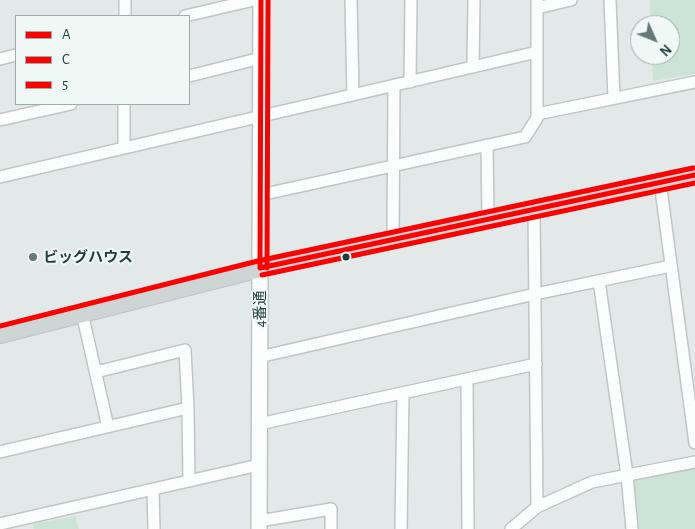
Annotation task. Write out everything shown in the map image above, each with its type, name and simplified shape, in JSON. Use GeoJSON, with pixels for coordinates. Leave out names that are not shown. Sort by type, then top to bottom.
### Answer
{"type":"FeatureCollection","features":[{"type":"Feature","properties":{"kind":"main road"},"geometry":{"type":"LineString","coordinates":[[0,334],[260,268],[695,175]]}},
{"type":"Feature","properties":{"kind":"street"},"geometry":{"type":"LineString","coordinates":[[125,0],[125,15]]}},
{"type":"Feature","properties":{"kind":"street"},"geometry":{"type":"LineString","coordinates":[[189,15],[254,0]]}},
{"type":"Feature","properties":{"kind":"street","name":"4番通"},"geometry":{"type":"LineString","coordinates":[[259,525],[261,0]]}},
{"type":"Feature","properties":{"kind":"street"},"geometry":{"type":"LineString","coordinates":[[351,0],[353,95]]}},
{"type":"Feature","properties":{"kind":"street"},"geometry":{"type":"LineString","coordinates":[[410,82],[411,0]]}},
{"type":"Feature","properties":{"kind":"street"},"geometry":{"type":"LineString","coordinates":[[474,0],[474,67]]}},
{"type":"Feature","properties":{"kind":"street"},"geometry":{"type":"LineString","coordinates":[[260,195],[525,137],[537,118],[537,4],[571,0]]}},
{"type":"Feature","properties":{"kind":"street"},"geometry":{"type":"LineString","coordinates":[[610,0],[614,98]]}},
{"type":"Feature","properties":{"kind":"street"},"geometry":{"type":"LineString","coordinates":[[0,176],[537,52]]}},
{"type":"Feature","properties":{"kind":"street"},"geometry":{"type":"LineString","coordinates":[[0,59],[15,55]]}},
{"type":"Feature","properties":{"kind":"street"},"geometry":{"type":"LineString","coordinates":[[190,76],[261,58]]}},
{"type":"Feature","properties":{"kind":"street"},"geometry":{"type":"LineString","coordinates":[[537,114],[695,82]]}},
{"type":"Feature","properties":{"kind":"street"},"geometry":{"type":"LineString","coordinates":[[393,240],[394,85]]}},
{"type":"Feature","properties":{"kind":"street"},"geometry":{"type":"LineString","coordinates":[[0,120],[67,105]]}},
{"type":"Feature","properties":{"kind":"street"},"geometry":{"type":"LineString","coordinates":[[124,105],[124,148]]}},
{"type":"Feature","properties":{"kind":"street"},"geometry":{"type":"LineString","coordinates":[[487,145],[488,219]]}},
{"type":"Feature","properties":{"kind":"street"},"geometry":{"type":"LineString","coordinates":[[660,182],[695,443]]}},
{"type":"Feature","properties":{"kind":"street"},"geometry":{"type":"LineString","coordinates":[[534,209],[537,507]]}},
{"type":"Feature","properties":{"kind":"street"},"geometry":{"type":"LineString","coordinates":[[259,357],[535,294],[671,266]]}},
{"type":"Feature","properties":{"kind":"street"},"geometry":{"type":"LineString","coordinates":[[600,281],[627,475],[632,529]]}},
{"type":"Feature","properties":{"kind":"street"},"geometry":{"type":"LineString","coordinates":[[82,313],[108,427]]}},
{"type":"Feature","properties":{"kind":"street"},"geometry":{"type":"LineString","coordinates":[[96,372],[185,350],[189,481]]}},
{"type":"Feature","properties":{"kind":"street"},"geometry":{"type":"LineString","coordinates":[[259,424],[536,364]]}},
{"type":"Feature","properties":{"kind":"street"},"geometry":{"type":"LineString","coordinates":[[467,379],[468,529]]}},
{"type":"Feature","properties":{"kind":"street"},"geometry":{"type":"LineString","coordinates":[[401,529],[404,393]]}},
{"type":"Feature","properties":{"kind":"street"},"geometry":{"type":"LineString","coordinates":[[0,452],[188,408]]}},
{"type":"Feature","properties":{"kind":"street"},"geometry":{"type":"LineString","coordinates":[[511,529],[537,507],[592,482],[695,462]]}},
{"type":"Feature","properties":{"kind":"street"},"geometry":{"type":"LineString","coordinates":[[0,524],[259,465]]}},
{"type":"Feature","properties":{"kind":"street"},"geometry":{"type":"LineString","coordinates":[[153,489],[154,529]]}},
{"type":"Feature","properties":{"kind":"street"},"geometry":{"type":"LineString","coordinates":[[259,525],[331,508],[331,529]]}},
{"type":"Feature","properties":{"kind":"green space"},"geometry":{"type":"Polygon","coordinates":[[[650,0],[695,0],[695,74],[653,81],[652,65],[680,65],[680,15],[651,15],[650,0]]]}},
{"type":"Feature","properties":{"kind":"green space"},"geometry":{"type":"Polygon","coordinates":[[[695,467],[695,529],[639,529],[634,480],[695,467]]]}},
{"type":"Feature","properties":{"kind":"green space"},"geometry":{"type":"Polygon","coordinates":[[[75,516],[79,529],[34,529],[33,524],[75,516]]]}},
{"type":"Feature","properties":{"kind":"transit line","name":"A"},"geometry":{"type":"LineString","coordinates":[[260,268],[261,0]]}},
{"type":"Feature","properties":{"kind":"transit line","name":"C"},"geometry":{"type":"LineString","coordinates":[[267,268],[268,0]]}},
{"type":"Feature","properties":{"kind":"transit line","name":"5"},"geometry":{"type":"LineString","coordinates":[[0,326],[258,261],[693,168]]}},
{"type":"Feature","properties":{"kind":"transit line","name":"A"},"geometry":{"type":"LineString","coordinates":[[260,268],[695,175]]}},
{"type":"Feature","properties":{"kind":"transit line","name":"C"},"geometry":{"type":"LineString","coordinates":[[262,275],[695,183]]}},
{"type":"Feature","properties":{"kind":"place","name":"ビッグハウス"},"geometry":{"type":"Point","coordinates":[33,257]}}]}
